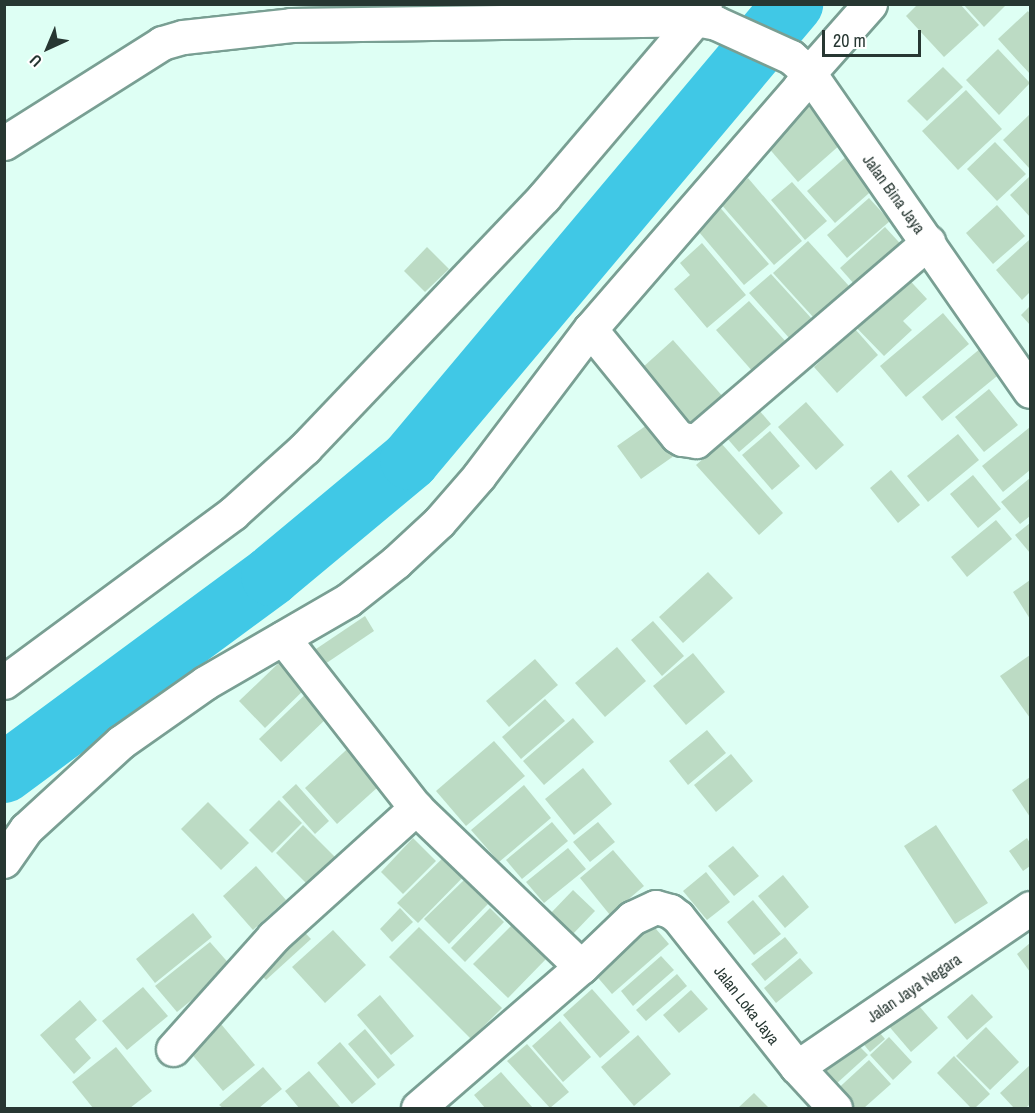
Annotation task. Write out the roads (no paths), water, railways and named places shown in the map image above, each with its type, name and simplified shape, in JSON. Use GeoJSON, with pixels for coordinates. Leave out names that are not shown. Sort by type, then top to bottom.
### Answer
{"type":"FeatureCollection","features":[{"type":"Feature","properties":{"kind":"street"},"geometry":{"type":"LineString","coordinates":[[4,861],[26,829],[121,742],[205,683],[348,600],[396,562],[438,522],[479,476],[590,329],[799,88],[800,65],[870,4]]}},
{"type":"Feature","properties":{"kind":"street"},"geometry":{"type":"LineString","coordinates":[[4,143],[150,49],[183,37],[291,25],[707,15],[800,65]]}},
{"type":"Feature","properties":{"kind":"street"},"geometry":{"type":"LineString","coordinates":[[4,682],[233,513],[305,448],[544,197],[707,15]]}},
{"type":"Feature","properties":{"kind":"street","name":"Jalan Bina Jaya"},"geometry":{"type":"LineString","coordinates":[[800,65],[928,242],[1030,391]]}},
{"type":"Feature","properties":{"kind":"street"},"geometry":{"type":"LineString","coordinates":[[590,329],[677,436],[696,441],[928,242]]}},
{"type":"Feature","properties":{"kind":"street"},"geometry":{"type":"LineString","coordinates":[[283,638],[416,808],[581,967],[418,1108]]}},
{"type":"Feature","properties":{"kind":"street"},"geometry":{"type":"LineString","coordinates":[[173,1048],[273,937],[416,808]]}},
{"type":"Feature","properties":{"kind":"street","name":"Jalan Loka Jaya"},"geometry":{"type":"LineString","coordinates":[[581,967],[632,918],[656,907],[670,911],[678,917],[797,1067],[835,1108]]}},
{"type":"Feature","properties":{"kind":"street","name":"Jalan Jaya Negara"},"geometry":{"type":"LineString","coordinates":[[797,1067],[1030,908]]}},
{"type":"Feature","properties":{"kind":"waterway"},"geometry":{"type":"LineString","coordinates":[[4,773],[271,576],[410,460],[793,4]]}}]}
